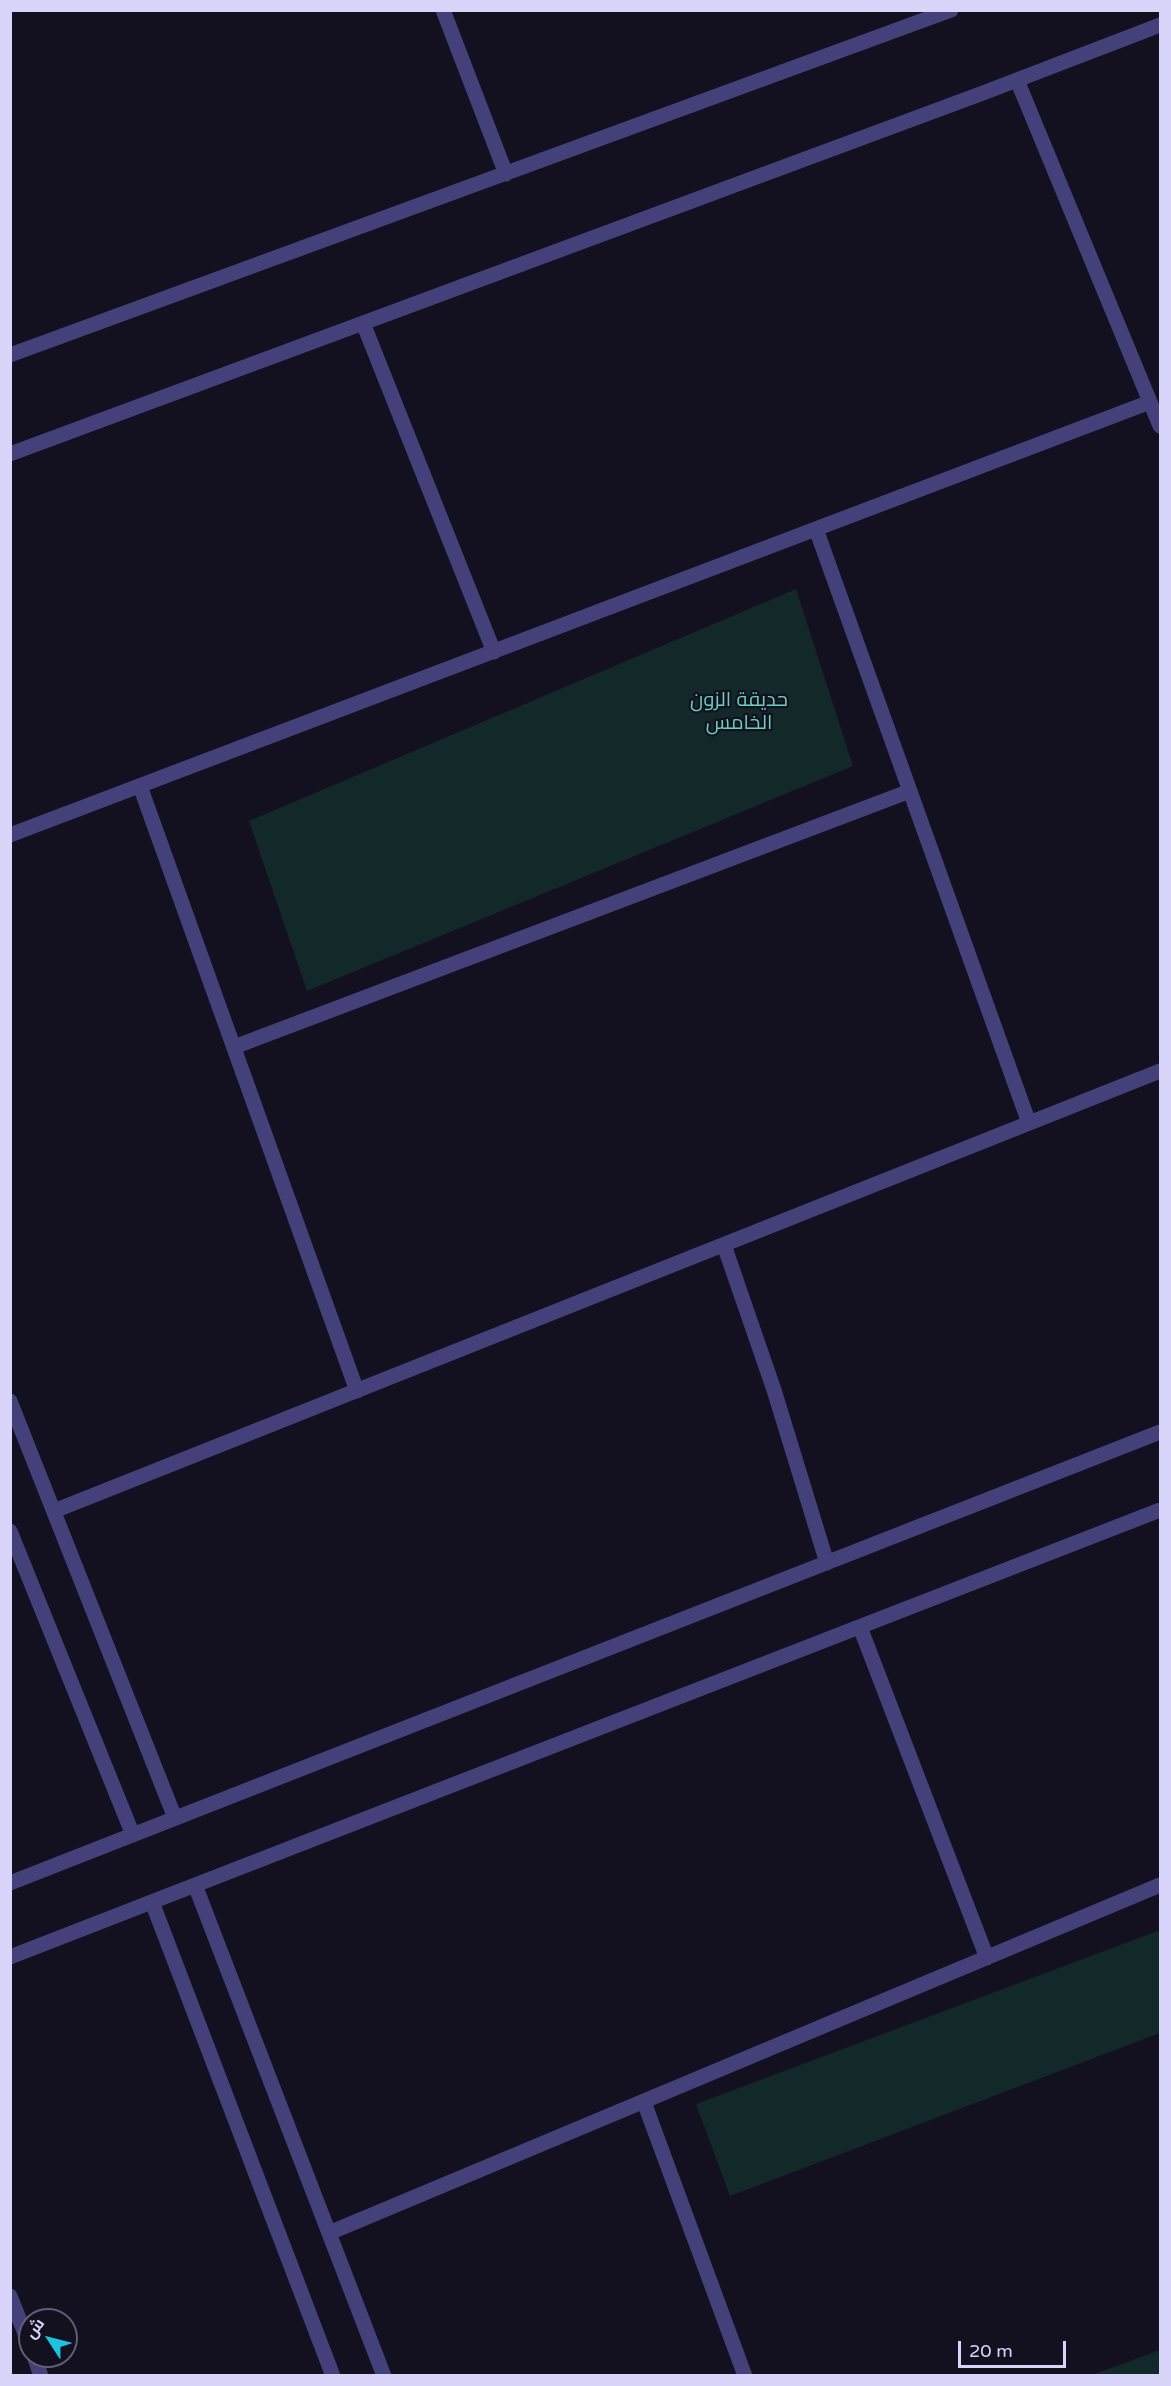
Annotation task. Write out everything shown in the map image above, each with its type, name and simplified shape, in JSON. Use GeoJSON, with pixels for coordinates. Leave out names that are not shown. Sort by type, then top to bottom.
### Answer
{"type":"FeatureCollection","features":[{"type":"Feature","properties":{"kind":"street"},"geometry":{"type":"LineString","coordinates":[[443,10],[506,174]]}},
{"type":"Feature","properties":{"kind":"street"},"geometry":{"type":"LineString","coordinates":[[10,355],[951,10]]}},
{"type":"Feature","properties":{"kind":"street"},"geometry":{"type":"LineString","coordinates":[[10,454],[1161,25]]}},
{"type":"Feature","properties":{"kind":"street"},"geometry":{"type":"LineString","coordinates":[[1017,80],[1161,426]]}},
{"type":"Feature","properties":{"kind":"street"},"geometry":{"type":"LineString","coordinates":[[363,323],[494,652]]}},
{"type":"Feature","properties":{"kind":"street"},"geometry":{"type":"LineString","coordinates":[[10,836],[1150,402]]}},
{"type":"Feature","properties":{"kind":"street"},"geometry":{"type":"LineString","coordinates":[[816,529],[1029,1123]]}},
{"type":"Feature","properties":{"kind":"street"},"geometry":{"type":"LineString","coordinates":[[140,786],[357,1391]]}},
{"type":"Feature","properties":{"kind":"street"},"geometry":{"type":"LineString","coordinates":[[234,1047],[910,791]]}},
{"type":"Feature","properties":{"kind":"street"},"geometry":{"type":"LineString","coordinates":[[54,1511],[1161,1071]]}},
{"type":"Feature","properties":{"kind":"street"},"geometry":{"type":"LineString","coordinates":[[724,1245],[774,1390],[827,1563]]}},
{"type":"Feature","properties":{"kind":"street"},"geometry":{"type":"LineString","coordinates":[[10,1401],[175,1818]]}},
{"type":"Feature","properties":{"kind":"street"},"geometry":{"type":"LineString","coordinates":[[10,1883],[1161,1432]]}},
{"type":"Feature","properties":{"kind":"street"},"geometry":{"type":"LineString","coordinates":[[10,1957],[1161,1510]]}},
{"type":"Feature","properties":{"kind":"street"},"geometry":{"type":"LineString","coordinates":[[10,1531],[133,1835]]}},
{"type":"Feature","properties":{"kind":"street"},"geometry":{"type":"LineString","coordinates":[[860,1627],[987,1958]]}},
{"type":"Feature","properties":{"kind":"street"},"geometry":{"type":"LineString","coordinates":[[195,1885],[384,2376]]}},
{"type":"Feature","properties":{"kind":"street"},"geometry":{"type":"LineString","coordinates":[[329,2233],[1161,1885]]}},
{"type":"Feature","properties":{"kind":"street"},"geometry":{"type":"LineString","coordinates":[[153,1902],[333,2376]]}},
{"type":"Feature","properties":{"kind":"street"},"geometry":{"type":"LineString","coordinates":[[644,2102],[745,2376]]}},
{"type":"Feature","properties":{"kind":"street"},"geometry":{"type":"LineString","coordinates":[[10,2296],[18,2316]]}},
{"type":"Feature","properties":{"kind":"green space","name":"حديقة الزون الخامس"},"geometry":{"type":"Polygon","coordinates":[[[796,589],[853,766],[307,991],[249,821],[796,589]]]}},
{"type":"Feature","properties":{"kind":"green space"},"geometry":{"type":"Polygon","coordinates":[[[1160,1930],[1160,2033],[730,2196],[696,2104],[1160,1930]]]}},
{"type":"Feature","properties":{"kind":"green space"},"geometry":{"type":"Polygon","coordinates":[[[1160,2350],[1160,2375],[1092,2375],[1160,2350]]]}}]}
